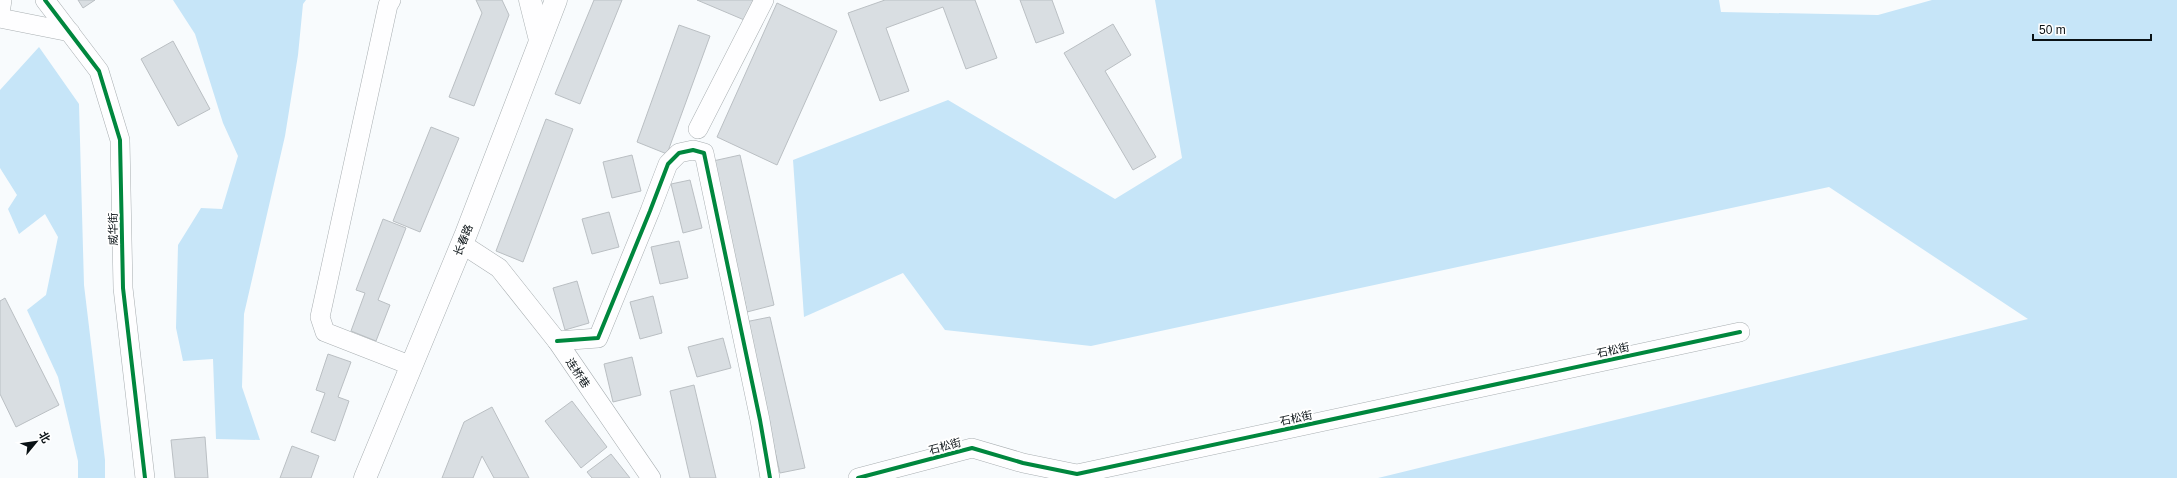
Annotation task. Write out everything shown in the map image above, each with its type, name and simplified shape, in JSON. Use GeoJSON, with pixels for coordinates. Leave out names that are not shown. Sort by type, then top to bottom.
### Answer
{"type":"FeatureCollection","features":[{"type":"Feature","properties":{"kind":"main road"},"geometry":{"type":"LineString","coordinates":[[530,0],[540,40]]}},
{"type":"Feature","properties":{"kind":"main road","name":"长春路"},"geometry":{"type":"LineString","coordinates":[[365,478],[462,244],[556,0]]}},
{"type":"Feature","properties":{"kind":"street"},"geometry":{"type":"LineString","coordinates":[[0,13],[2,0]]}},
{"type":"Feature","properties":{"kind":"street","name":"威华街"},"geometry":{"type":"LineString","coordinates":[[45,0],[99,71],[120,140],[123,288],[145,478]]}},
{"type":"Feature","properties":{"kind":"street"},"geometry":{"type":"LineString","coordinates":[[391,0],[388,5],[320,317],[325,332],[412,366]]}},
{"type":"Feature","properties":{"kind":"street"},"geometry":{"type":"LineString","coordinates":[[698,129],[764,0]]}},
{"type":"Feature","properties":{"kind":"street"},"geometry":{"type":"LineString","coordinates":[[0,18],[70,32]]}},
{"type":"Feature","properties":{"kind":"street"},"geometry":{"type":"LineString","coordinates":[[557,341],[598,338],[668,164],[679,152],[693,150],[704,153],[760,420],[770,478]]}},
{"type":"Feature","properties":{"kind":"street","name":"连桥巷"},"geometry":{"type":"LineString","coordinates":[[462,244],[499,268],[557,341],[651,478]]}},
{"type":"Feature","properties":{"kind":"street","name":"石松街"},"geometry":{"type":"LineString","coordinates":[[858,478],[972,448],[1023,463],[1077,474],[1740,332]]}},
{"type":"Feature","properties":{"kind":"shaded area"},"geometry":{"type":"Polygon","coordinates":[[[173,0],[306,0],[303,4],[298,55],[285,136],[244,314],[242,387],[260,440],[216,439],[213,359],[183,361],[176,328],[178,245],[201,208],[222,209],[238,156],[223,123],[195,34],[173,0]]]}},
{"type":"Feature","properties":{"kind":"shaded area"},"geometry":{"type":"Polygon","coordinates":[[[1155,0],[1719,0],[1721,12],[1878,15],[1932,0],[2177,0],[2177,478],[1378,478],[2028,319],[1829,187],[1091,346],[945,330],[903,273],[804,317],[793,160],[948,100],[1115,199],[1182,158],[1155,0]]]}},
{"type":"Feature","properties":{"kind":"shaded area"},"geometry":{"type":"Polygon","coordinates":[[[39,47],[79,104],[84,285],[105,460],[105,478],[78,478],[78,461],[58,377],[27,310],[46,295],[58,237],[45,214],[19,234],[8,209],[17,195],[0,168],[0,90],[39,47]]]}},
{"type":"Feature","properties":{"kind":"building"},"geometry":{"type":"Polygon","coordinates":[[[78,0],[95,0],[83,8],[78,0]]]}},
{"type":"Feature","properties":{"kind":"building"},"geometry":{"type":"Polygon","coordinates":[[[476,0],[502,0],[509,15],[474,106],[449,97],[482,13],[476,0]]]}},
{"type":"Feature","properties":{"kind":"building"},"geometry":{"type":"Polygon","coordinates":[[[594,0],[622,0],[580,104],[555,94],[594,0]]]}},
{"type":"Feature","properties":{"kind":"building"},"geometry":{"type":"Polygon","coordinates":[[[697,0],[759,0],[749,22],[697,0]]]}},
{"type":"Feature","properties":{"kind":"building"},"geometry":{"type":"Polygon","coordinates":[[[885,0],[975,0],[997,58],[966,69],[943,7],[886,28],[909,91],[880,101],[848,13],[885,0]]]}},
{"type":"Feature","properties":{"kind":"building"},"geometry":{"type":"Polygon","coordinates":[[[1020,0],[1052,0],[1064,33],[1036,43],[1020,0]]]}},
{"type":"Feature","properties":{"kind":"building"},"geometry":{"type":"Polygon","coordinates":[[[777,3],[837,31],[777,165],[717,137],[777,3]]]}},
{"type":"Feature","properties":{"kind":"building"},"geometry":{"type":"Polygon","coordinates":[[[1113,24],[1131,55],[1105,71],[1156,157],[1133,170],[1064,53],[1113,24]]]}},
{"type":"Feature","properties":{"kind":"building"},"geometry":{"type":"Polygon","coordinates":[[[679,25],[710,36],[667,154],[637,142],[679,25]]]}},
{"type":"Feature","properties":{"kind":"building"},"geometry":{"type":"Polygon","coordinates":[[[173,41],[210,109],[178,126],[141,59],[173,41]]]}},
{"type":"Feature","properties":{"kind":"building"},"geometry":{"type":"Polygon","coordinates":[[[546,119],[573,129],[523,262],[496,251],[546,119]]]}},
{"type":"Feature","properties":{"kind":"building"},"geometry":{"type":"Polygon","coordinates":[[[431,127],[459,138],[420,232],[393,221],[431,127]]]}},
{"type":"Feature","properties":{"kind":"building"},"geometry":{"type":"Polygon","coordinates":[[[632,155],[641,191],[612,198],[603,162],[632,155]]]}},
{"type":"Feature","properties":{"kind":"building"},"geometry":{"type":"Polygon","coordinates":[[[740,155],[774,305],[747,312],[713,161],[740,155]]]}},
{"type":"Feature","properties":{"kind":"building"},"geometry":{"type":"Polygon","coordinates":[[[690,180],[702,228],[683,233],[671,184],[690,180]]]}},
{"type":"Feature","properties":{"kind":"building"},"geometry":{"type":"Polygon","coordinates":[[[609,212],[619,247],[592,254],[582,219],[609,212]]]}},
{"type":"Feature","properties":{"kind":"building"},"geometry":{"type":"Polygon","coordinates":[[[383,219],[406,228],[378,300],[390,305],[376,341],[351,331],[365,293],[356,290],[383,219]]]}},
{"type":"Feature","properties":{"kind":"building"},"geometry":{"type":"Polygon","coordinates":[[[679,241],[688,278],[660,284],[651,247],[679,241]]]}},
{"type":"Feature","properties":{"kind":"building"},"geometry":{"type":"Polygon","coordinates":[[[577,281],[589,323],[565,330],[553,288],[577,281]]]}},
{"type":"Feature","properties":{"kind":"building"},"geometry":{"type":"Polygon","coordinates":[[[653,296],[662,333],[640,339],[630,302],[653,296]]]}},
{"type":"Feature","properties":{"kind":"building"},"geometry":{"type":"Polygon","coordinates":[[[5,298],[59,405],[16,427],[0,394],[0,301],[5,298]]]}},
{"type":"Feature","properties":{"kind":"building"},"geometry":{"type":"Polygon","coordinates":[[[770,317],[805,468],[780,473],[745,322],[770,317]]]}},
{"type":"Feature","properties":{"kind":"building"},"geometry":{"type":"Polygon","coordinates":[[[723,338],[731,368],[697,377],[688,347],[723,338]]]}},
{"type":"Feature","properties":{"kind":"building"},"geometry":{"type":"Polygon","coordinates":[[[328,354],[351,362],[338,397],[349,401],[335,441],[311,432],[325,393],[316,390],[328,354]]]}},
{"type":"Feature","properties":{"kind":"building"},"geometry":{"type":"Polygon","coordinates":[[[632,357],[641,395],[613,402],[604,364],[632,357]]]}},
{"type":"Feature","properties":{"kind":"building"},"geometry":{"type":"Polygon","coordinates":[[[694,385],[716,478],[690,478],[670,391],[694,385]]]}},
{"type":"Feature","properties":{"kind":"building"},"geometry":{"type":"Polygon","coordinates":[[[572,401],[607,447],[581,468],[545,421],[572,401]]]}},
{"type":"Feature","properties":{"kind":"building"},"geometry":{"type":"Polygon","coordinates":[[[492,407],[529,478],[494,478],[482,456],[473,478],[442,478],[464,422],[492,407]]]}},
{"type":"Feature","properties":{"kind":"building"},"geometry":{"type":"Polygon","coordinates":[[[205,437],[208,478],[175,478],[171,440],[205,437]]]}},
{"type":"Feature","properties":{"kind":"building"},"geometry":{"type":"Polygon","coordinates":[[[292,446],[319,456],[311,478],[280,478],[292,446]]]}},
{"type":"Feature","properties":{"kind":"building"},"geometry":{"type":"Polygon","coordinates":[[[611,454],[630,478],[592,478],[587,472],[611,454]]]}},
{"type":"Feature","properties":{"kind":"cycle path"},"geometry":{"type":"LineString","coordinates":[[45,0],[99,71],[120,140],[123,288],[145,478]]}},
{"type":"Feature","properties":{"kind":"cycle path"},"geometry":{"type":"LineString","coordinates":[[557,341],[598,338],[668,164],[679,153],[693,150],[704,153],[760,420],[770,478]]}},
{"type":"Feature","properties":{"kind":"cycle path"},"geometry":{"type":"LineString","coordinates":[[858,478],[972,448],[1023,463],[1077,474],[1740,332]]}}]}
